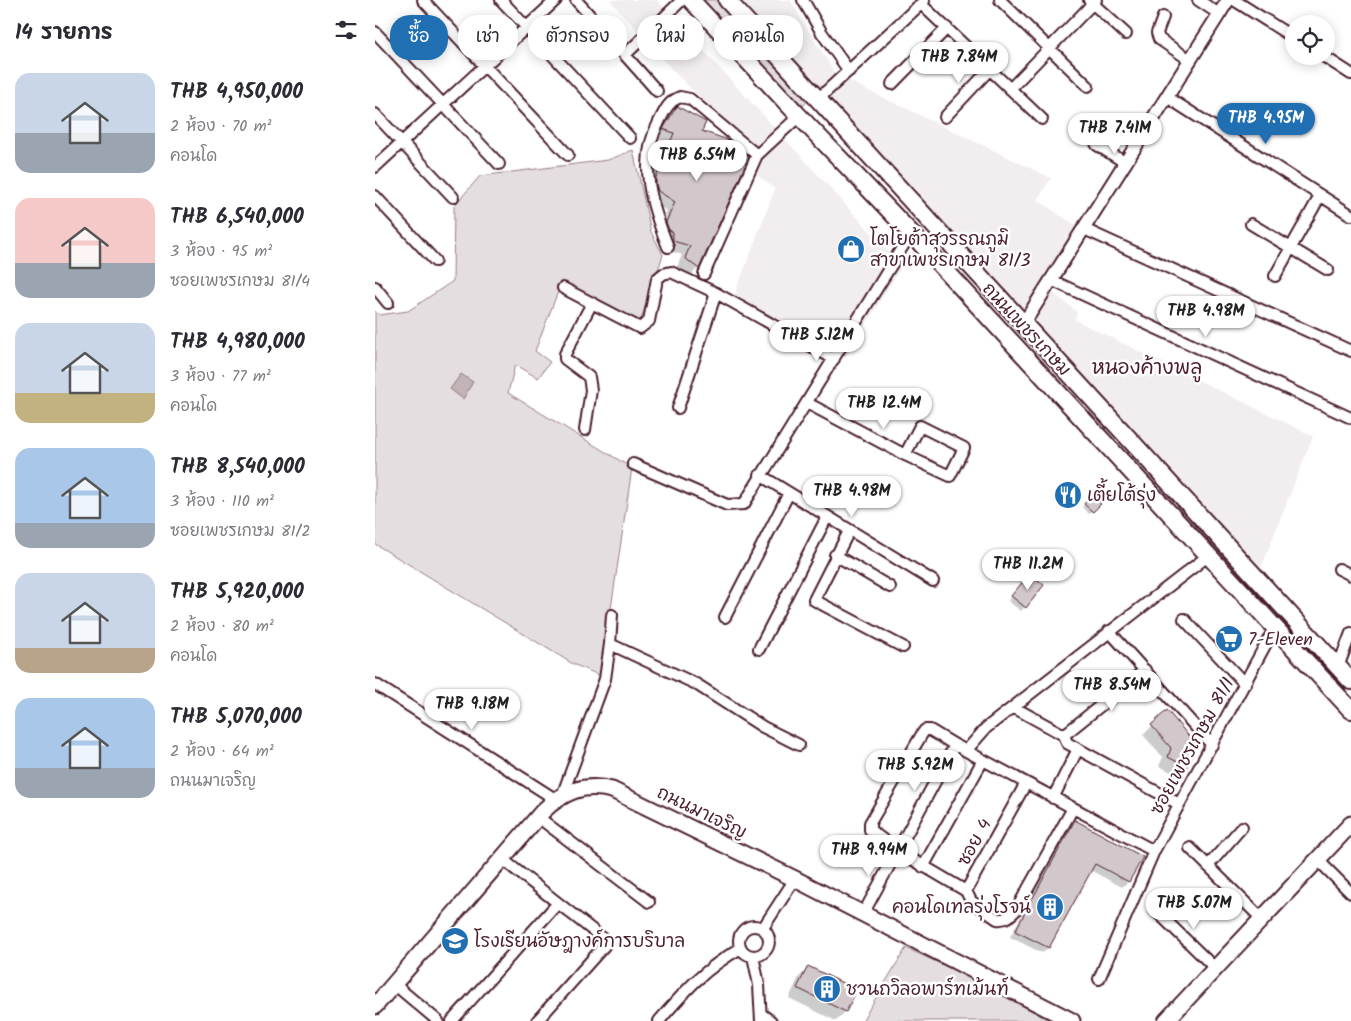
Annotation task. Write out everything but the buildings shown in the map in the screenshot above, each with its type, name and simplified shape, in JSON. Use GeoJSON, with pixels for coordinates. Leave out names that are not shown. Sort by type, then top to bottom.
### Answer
{"type":"FeatureCollection","features":[{"type":"Feature","properties":{"kind":"main road","name":"ถนนเพชรเกษม"},"geometry":{"type":"LineString","coordinates":[[691,0],[911,232],[1351,710]]}},
{"type":"Feature","properties":{"kind":"main road","name":"ถนนเพชรเกษม"},"geometry":{"type":"LineString","coordinates":[[727,0],[1351,681]]}},
{"type":"Feature","properties":{"kind":"main road"},"geometry":{"type":"LineString","coordinates":[[799,116],[818,99]]}},
{"type":"Feature","properties":{"kind":"main road","name":"ถนนมาเจริญ"},"geometry":{"type":"LineString","coordinates":[[377,999],[394,984],[538,817],[559,797],[583,787],[597,786],[612,790],[795,879],[1072,1021]]}},
{"type":"Feature","properties":{"kind":"main road"},"geometry":{"type":"LineString","coordinates":[[1166,1021],[1351,824]]}},
{"type":"Feature","properties":{"kind":"street"},"geometry":{"type":"LineString","coordinates":[[423,0],[568,155]]}},
{"type":"Feature","properties":{"kind":"street"},"geometry":{"type":"LineString","coordinates":[[501,0],[630,138]]}},
{"type":"Feature","properties":{"kind":"street"},"geometry":{"type":"LineString","coordinates":[[375,167],[556,0]]}},
{"type":"Feature","properties":{"kind":"street"},"geometry":{"type":"LineString","coordinates":[[576,0],[589,15]]}},
{"type":"Feature","properties":{"kind":"street"},"geometry":{"type":"LineString","coordinates":[[627,53],[682,0]]}},
{"type":"Feature","properties":{"kind":"street"},"geometry":{"type":"LineString","coordinates":[[803,0],[822,33],[849,71]]}},
{"type":"Feature","properties":{"kind":"street"},"geometry":{"type":"LineString","coordinates":[[1000,0],[1088,86]]}},
{"type":"Feature","properties":{"kind":"street"},"geometry":{"type":"LineString","coordinates":[[1197,0],[1219,14]]}},
{"type":"Feature","properties":{"kind":"street"},"geometry":{"type":"LineString","coordinates":[[1025,324],[1228,0]]}},
{"type":"Feature","properties":{"kind":"street"},"geometry":{"type":"LineString","coordinates":[[1234,0],[1285,32]]}},
{"type":"Feature","properties":{"kind":"street"},"geometry":{"type":"LineString","coordinates":[[1010,89],[1093,1],[1126,34]]}},
{"type":"Feature","properties":{"kind":"street"},"geometry":{"type":"LineString","coordinates":[[818,99],[923,2],[947,28],[1042,119]]}},
{"type":"Feature","properties":{"kind":"street"},"geometry":{"type":"LineString","coordinates":[[1163,18],[1157,32],[1159,38],[1190,60]]}},
{"type":"Feature","properties":{"kind":"street"},"geometry":{"type":"LineString","coordinates":[[892,84],[947,28]]}},
{"type":"Feature","properties":{"kind":"street"},"geometry":{"type":"LineString","coordinates":[[375,32],[499,164]]}},
{"type":"Feature","properties":{"kind":"street"},"geometry":{"type":"LineString","coordinates":[[627,57],[657,91]]}},
{"type":"Feature","properties":{"kind":"street"},"geometry":{"type":"LineString","coordinates":[[1335,64],[1351,74]]}},
{"type":"Feature","properties":{"kind":"street"},"geometry":{"type":"LineString","coordinates":[[945,116],[991,69]]}},
{"type":"Feature","properties":{"kind":"street"},"geometry":{"type":"LineString","coordinates":[[667,247],[657,218],[647,170],[653,133],[670,102],[681,97],[690,100],[757,155]]}},
{"type":"Feature","properties":{"kind":"street"},"geometry":{"type":"LineString","coordinates":[[1167,97],[1351,215]]}},
{"type":"Feature","properties":{"kind":"street"},"geometry":{"type":"LineString","coordinates":[[375,114],[453,197]]}},
{"type":"Feature","properties":{"kind":"street"},"geometry":{"type":"LineString","coordinates":[[704,274],[757,155],[799,116]]}},
{"type":"Feature","properties":{"kind":"street"},"geometry":{"type":"LineString","coordinates":[[1097,130],[1095,141],[1097,145],[1126,163]]}},
{"type":"Feature","properties":{"kind":"street"},"geometry":{"type":"LineString","coordinates":[[375,196],[435,261]]}},
{"type":"Feature","properties":{"kind":"street"},"geometry":{"type":"LineString","coordinates":[[1275,276],[1290,246],[1320,196]]}},
{"type":"Feature","properties":{"kind":"street"},"geometry":{"type":"LineString","coordinates":[[1251,224],[1328,270]]}},
{"type":"Feature","properties":{"kind":"street"},"geometry":{"type":"LineString","coordinates":[[1084,229],[1351,351]]}},
{"type":"Feature","properties":{"kind":"street"},"geometry":{"type":"LineString","coordinates":[[633,464],[727,505],[744,504],[760,475],[807,403],[911,232]]}},
{"type":"Feature","properties":{"kind":"street"},"geometry":{"type":"LineString","coordinates":[[563,288],[640,328],[649,321],[657,279],[663,274],[671,272],[716,293],[834,359]]}},
{"type":"Feature","properties":{"kind":"street"},"geometry":{"type":"LineString","coordinates":[[1051,280],[1351,418]]}},
{"type":"Feature","properties":{"kind":"street"},"geometry":{"type":"LineString","coordinates":[[375,287],[389,303]]}},
{"type":"Feature","properties":{"kind":"street"},"geometry":{"type":"LineString","coordinates":[[678,408],[716,293]]}},
{"type":"Feature","properties":{"kind":"street"},"geometry":{"type":"LineString","coordinates":[[585,430],[591,390],[589,377],[570,364],[565,359],[565,354],[591,303]]}},
{"type":"Feature","properties":{"kind":"street"},"geometry":{"type":"LineString","coordinates":[[807,403],[905,455],[950,476],[964,448],[920,426],[905,455]]}},
{"type":"Feature","properties":{"kind":"street"},"geometry":{"type":"LineString","coordinates":[[760,475],[933,581]]}},
{"type":"Feature","properties":{"kind":"street"},"geometry":{"type":"LineString","coordinates":[[725,616],[789,493]]}},
{"type":"Feature","properties":{"kind":"street"},"geometry":{"type":"LineString","coordinates":[[759,650],[827,517]]}},
{"type":"Feature","properties":{"kind":"street"},"geometry":{"type":"LineString","coordinates":[[849,531],[814,600],[903,647]]}},
{"type":"Feature","properties":{"kind":"street"},"geometry":{"type":"LineString","coordinates":[[966,751],[986,728],[1209,555]]}},
{"type":"Feature","properties":{"kind":"street"},"geometry":{"type":"LineString","coordinates":[[835,556],[889,587]]}},
{"type":"Feature","properties":{"kind":"street"},"geometry":{"type":"LineString","coordinates":[[1339,569],[1351,574]]}},
{"type":"Feature","properties":{"kind":"street"},"geometry":{"type":"LineString","coordinates":[[375,684],[559,797],[605,679],[612,615]]}},
{"type":"Feature","properties":{"kind":"street"},"geometry":{"type":"LineString","coordinates":[[1184,619],[1245,684]]}},
{"type":"Feature","properties":{"kind":"street","name":"ซอยเพชรเกษม 81/1"},"geometry":{"type":"LineString","coordinates":[[1099,979],[1154,851],[1275,627]]}},
{"type":"Feature","properties":{"kind":"street"},"geometry":{"type":"LineString","coordinates":[[1109,631],[1212,745]]}},
{"type":"Feature","properties":{"kind":"street"},"geometry":{"type":"LineString","coordinates":[[1338,667],[1351,634]]}},
{"type":"Feature","properties":{"kind":"street"},"geometry":{"type":"LineString","coordinates":[[610,644],[696,684],[763,727],[799,745]]}},
{"type":"Feature","properties":{"kind":"street"},"geometry":{"type":"LineString","coordinates":[[1064,735],[1145,670]]}},
{"type":"Feature","properties":{"kind":"street"},"geometry":{"type":"LineString","coordinates":[[1013,707],[1064,735],[1067,743],[1179,804]]}},
{"type":"Feature","properties":{"kind":"street"},"geometry":{"type":"LineString","coordinates":[[1073,808],[1015,910],[1007,918],[997,919],[971,901],[966,890],[923,867],[870,830],[870,823],[925,730],[929,730],[1154,851]]}},
{"type":"Feature","properties":{"kind":"street"},"geometry":{"type":"LineString","coordinates":[[863,914],[955,745]]}},
{"type":"Feature","properties":{"kind":"street"},"geometry":{"type":"LineString","coordinates":[[1053,798],[1078,749]]}},
{"type":"Feature","properties":{"kind":"street"},"geometry":{"type":"LineString","coordinates":[[923,867],[983,760]]}},
{"type":"Feature","properties":{"kind":"street","name":"ซอย 4"},"geometry":{"type":"LineString","coordinates":[[966,890],[1026,783]]}},
{"type":"Feature","properties":{"kind":"street"},"geometry":{"type":"LineString","coordinates":[[538,817],[649,902]]}},
{"type":"Feature","properties":{"kind":"street"},"geometry":{"type":"LineString","coordinates":[[1208,866],[1242,827]]}},
{"type":"Feature","properties":{"kind":"street"},"geometry":{"type":"LineString","coordinates":[[1189,848],[1262,919]]}},
{"type":"Feature","properties":{"kind":"street"},"geometry":{"type":"LineString","coordinates":[[502,859],[605,940],[603,946],[537,1021]]}},
{"type":"Feature","properties":{"kind":"street"},"geometry":{"type":"LineString","coordinates":[[1317,859],[1351,893]]}},
{"type":"Feature","properties":{"kind":"street"},"geometry":{"type":"LineString","coordinates":[[763,928],[795,879]]}},
{"type":"Feature","properties":{"kind":"street"},"geometry":{"type":"LineString","coordinates":[[452,1021],[557,903]]}},
{"type":"Feature","properties":{"kind":"street"},"geometry":{"type":"LineString","coordinates":[[1155,910],[1215,968]]}},
{"type":"Feature","properties":{"kind":"street"},"geometry":{"type":"LineString","coordinates":[[753,926],[763,928],[769,936],[769,946],[763,954],[748,955],[741,948],[739,938],[744,930],[753,926]]}},
{"type":"Feature","properties":{"kind":"street"},"geometry":{"type":"LineString","coordinates":[[659,1021],[696,979],[718,961],[741,948]]}},
{"type":"Feature","properties":{"kind":"street"},"geometry":{"type":"LineString","coordinates":[[753,956],[761,1017],[771,1021]]}},
{"type":"Feature","properties":{"kind":"street"},"geometry":{"type":"LineString","coordinates":[[394,984],[438,1021]]}},
{"type":"Feature","properties":{"kind":"shaded area"},"geometry":{"type":"Polygon","coordinates":[[[610,0],[657,0],[671,15],[637,15],[637,30],[627,19],[627,15],[623,15],[610,0]]]}},
{"type":"Feature","properties":{"kind":"shaded area"},"geometry":{"type":"Polygon","coordinates":[[[703,0],[715,0],[729,15],[717,15],[703,0]]]}},
{"type":"Feature","properties":{"kind":"shaded area"},"geometry":{"type":"Polygon","coordinates":[[[735,0],[790,0],[799,15],[749,15],[735,0]]]}},
{"type":"Feature","properties":{"kind":"shaded area"},"geometry":{"type":"Polygon","coordinates":[[[803,21],[836,75],[1051,178],[1038,200],[1076,226],[1041,283],[1077,312],[1075,320],[1313,436],[1260,571],[1024,309],[791,60],[803,60],[803,21]]]}},
{"type":"Feature","properties":{"kind":"shaded area"},"geometry":{"type":"Polygon","coordinates":[[[704,51],[902,266],[845,358],[734,296],[775,189],[757,175],[754,148],[664,60],[704,60],[704,51]]]}},
{"type":"Feature","properties":{"kind":"shaded area"},"geometry":{"type":"Polygon","coordinates":[[[760,60],[772,60],[809,99],[803,106],[760,60]]]}},
{"type":"Feature","properties":{"kind":"shaded area"},"geometry":{"type":"Polygon","coordinates":[[[633,150],[651,232],[663,255],[640,322],[559,289],[535,351],[550,362],[538,378],[515,365],[508,393],[632,468],[601,676],[573,664],[375,544],[375,311],[379,315],[408,311],[453,281],[454,206],[480,176],[608,160],[633,150]]]}},
{"type":"Feature","properties":{"kind":"shaded area"},"geometry":{"type":"Polygon","coordinates":[[[461,374],[473,382],[463,399],[450,389],[461,374]]]}},
{"type":"Feature","properties":{"kind":"shaded area"},"geometry":{"type":"Polygon","coordinates":[[[906,948],[987,985],[1050,1021],[862,1021],[906,948]]]}},
{"type":"Feature","properties":{"kind":"place","name":"โตโยต้าสุวรรณภูมิ สาขาเพชรเกษม 81/3"},"geometry":{"type":"Point","coordinates":[851,249]}},
{"type":"Feature","properties":{"kind":"place","name":"เตี้ยโต้รุ่ง"},"geometry":{"type":"Point","coordinates":[1068,495]}},
{"type":"Feature","properties":{"kind":"place","name":"7-Eleven"},"geometry":{"type":"Point","coordinates":[1229,639]}},
{"type":"Feature","properties":{"kind":"place","name":"คอนโดเทลรุ่งโรจน์"},"geometry":{"type":"Point","coordinates":[1050,907]}},
{"type":"Feature","properties":{"kind":"place","name":"โรงเรียนอัษฎางค์การบริบาล"},"geometry":{"type":"Point","coordinates":[455,941]}},
{"type":"Feature","properties":{"kind":"place","name":"ชวนถวิลอพาร์ทเม้นท์"},"geometry":{"type":"Point","coordinates":[827,989]}},
{"type":"Feature","properties":{"kind":"district","name":"หนองค้างพลู"},"geometry":{"type":"Point","coordinates":[1147,367]}}]}
